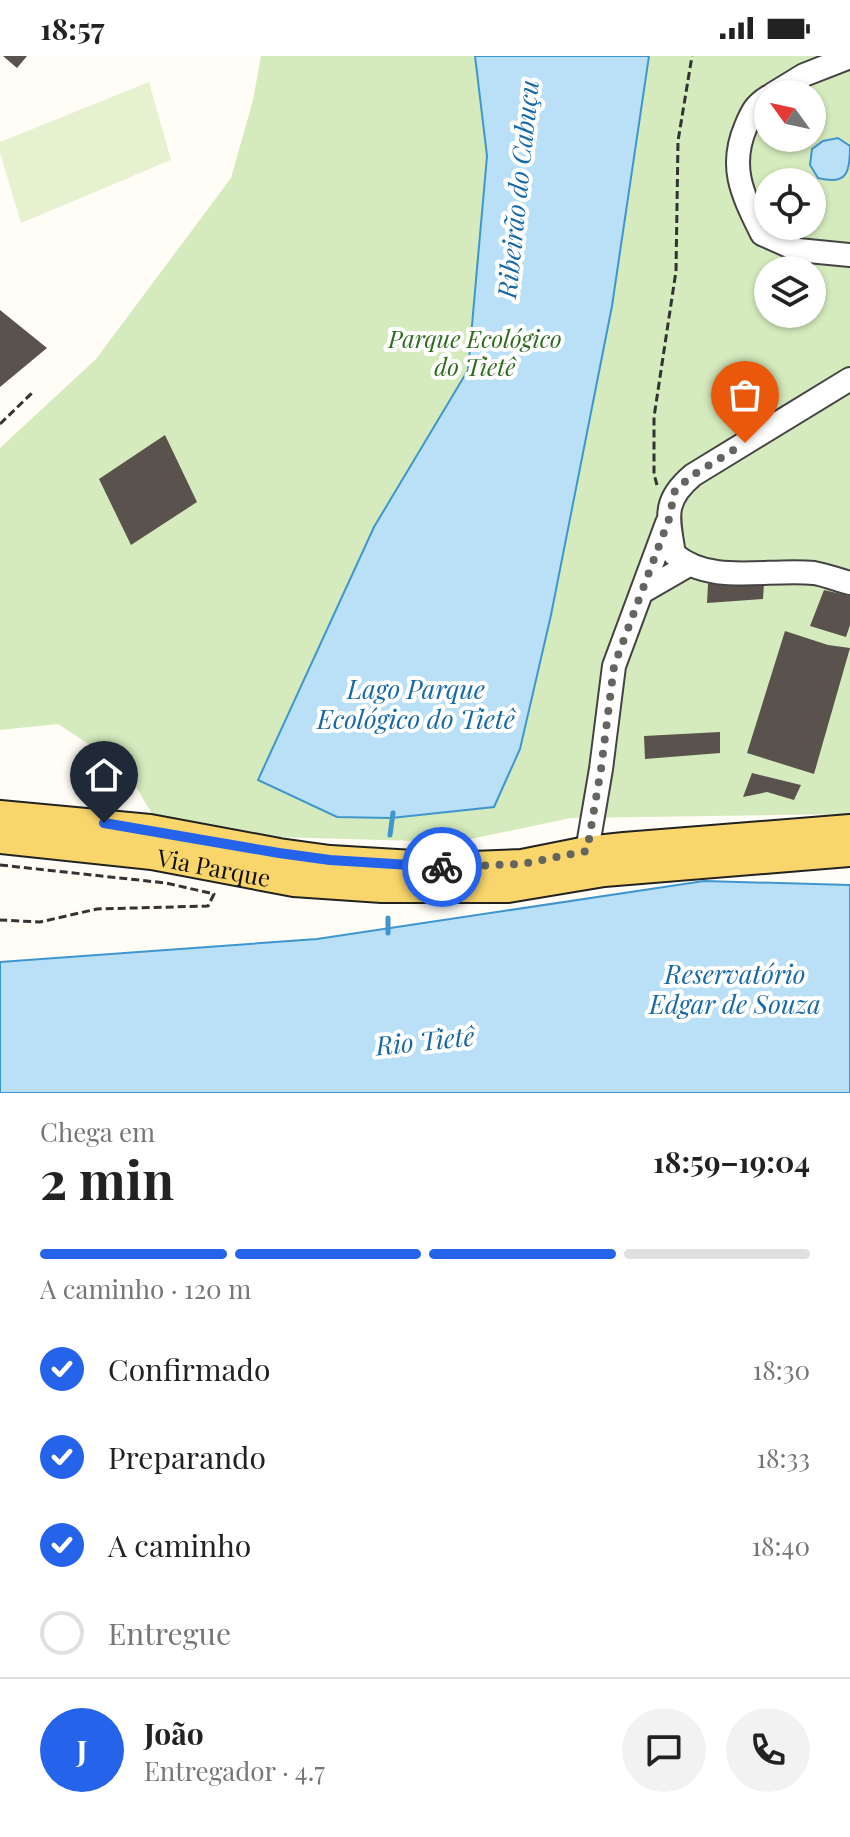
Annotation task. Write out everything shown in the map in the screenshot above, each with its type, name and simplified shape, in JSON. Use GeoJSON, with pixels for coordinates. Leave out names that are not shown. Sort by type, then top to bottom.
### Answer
{"type":"FeatureCollection","features":[{"type":"Feature","properties":{"kind":"main road","name":"Via Parque"},"geometry":{"type":"LineString","coordinates":[[0,815],[136,827],[279,853],[382,876]]}},
{"type":"Feature","properties":{"kind":"main road"},"geometry":{"type":"LineString","coordinates":[[382,876],[522,864],[587,851],[850,829]]}},
{"type":"Feature","properties":{"kind":"main road","name":"Via Parque"},"geometry":{"type":"LineString","coordinates":[[0,839],[152,855],[294,882],[382,876]]}},
{"type":"Feature","properties":{"kind":"main road"},"geometry":{"type":"LineString","coordinates":[[382,876],[508,888],[604,872],[850,852]]}},
{"type":"Feature","properties":{"kind":"lane"},"geometry":{"type":"LineString","coordinates":[[796,80],[850,57]]}},
{"type":"Feature","properties":{"kind":"lane"},"geometry":{"type":"LineString","coordinates":[[754,107],[737,147],[740,187],[762,234],[798,250],[850,255]]}},
{"type":"Feature","properties":{"kind":"lane"},"geometry":{"type":"LineString","coordinates":[[587,851],[614,666],[669,519],[675,490],[693,475],[850,379]]}},
{"type":"Feature","properties":{"kind":"lane"},"geometry":{"type":"LineString","coordinates":[[669,519],[674,554],[687,566],[718,573],[816,573],[850,583]]}},
{"type":"Feature","properties":{"kind":"lane"},"geometry":{"type":"LineString","coordinates":[[642,592],[687,566]]}},
{"type":"Feature","properties":{"kind":"path"},"geometry":{"type":"LineString","coordinates":[[669,519],[654,474],[654,417],[676,271],[678,141],[692,56]]}},
{"type":"Feature","properties":{"kind":"path"},"geometry":{"type":"LineString","coordinates":[[0,424],[33,392]]}},
{"type":"Feature","properties":{"kind":"path"},"geometry":{"type":"LineString","coordinates":[[0,865],[166,883],[214,894],[208,906],[97,909],[40,922],[0,920]]}},
{"type":"Feature","properties":{"kind":"green space","name":"Parque Ecológico do Tietê"},"geometry":{"type":"Polygon","coordinates":[[[261,56],[850,56],[850,814],[571,818],[456,842],[275,837],[155,819],[125,768],[58,724],[0,730],[0,448],[96,359],[231,178],[253,100],[261,56]]]}},
{"type":"Feature","properties":{"kind":"green space"},"geometry":{"type":"Polygon","coordinates":[[[149,82],[171,160],[21,223],[0,153],[0,142],[149,82]]]}},
{"type":"Feature","properties":{"kind":"water","name":"Lago Parque Ecológico do Tietê"},"geometry":{"type":"Polygon","coordinates":[[[475,56],[649,56],[612,306],[551,615],[520,749],[494,807],[391,818],[337,817],[258,780],[374,527],[468,370],[487,156],[475,56]]]}},
{"type":"Feature","properties":{"kind":"water"},"geometry":{"type":"Polygon","coordinates":[[[838,138],[850,146],[848,169],[836,180],[826,180],[826,168],[812,168],[810,165],[812,152],[826,152],[826,140],[838,138]]]}},
{"type":"Feature","properties":{"kind":"water","name":"Reservatório Edgar de Souza"},"geometry":{"type":"Polygon","coordinates":[[[704,881],[850,885],[850,1093],[0,1093],[0,962],[317,939],[704,881]]]}},
{"type":"Feature","properties":{"kind":"building"},"geometry":{"type":"Polygon","coordinates":[[[3,56],[27,56],[17,68],[3,56]]]}},
{"type":"Feature","properties":{"kind":"building"},"geometry":{"type":"Polygon","coordinates":[[[0,310],[47,348],[0,387],[0,310]]]}},
{"type":"Feature","properties":{"kind":"building"},"geometry":{"type":"Polygon","coordinates":[[[165,435],[197,502],[131,545],[99,479],[165,435]]]}},
{"type":"Feature","properties":{"kind":"building"},"geometry":{"type":"Polygon","coordinates":[[[764,583],[763,599],[707,603],[708,584],[764,583]]]}},
{"type":"Feature","properties":{"kind":"building"},"geometry":{"type":"Polygon","coordinates":[[[824,590],[850,596],[850,625],[846,637],[810,626],[824,590]]]}},
{"type":"Feature","properties":{"kind":"building"},"geometry":{"type":"Polygon","coordinates":[[[785,631],[828,645],[850,648],[814,774],[747,753],[785,631]]]}},
{"type":"Feature","properties":{"kind":"building"},"geometry":{"type":"Polygon","coordinates":[[[720,732],[720,753],[645,759],[644,736],[720,732]]]}},
{"type":"Feature","properties":{"kind":"building"},"geometry":{"type":"Polygon","coordinates":[[[752,773],[801,785],[794,800],[767,792],[743,797],[752,773]]]}},
{"type":"Feature","properties":{"kind":"waterway","name":"Ribeirão do Cabuçu"},"geometry":{"type":"LineString","coordinates":[[390,835],[393,813]]}},
{"type":"Feature","properties":{"kind":"waterway","name":"Ribeirão do Cabuçu"},"geometry":{"type":"LineString","coordinates":[[388,918],[388,933]]}},
{"type":"Feature","properties":{"kind":"way so far"},"geometry":{"type":"LineString","coordinates":[[442,867],[522,864],[587,851],[614,666],[669,519],[675,490],[693,475],[745,443]]}},
{"type":"Feature","properties":{"kind":"route"},"geometry":{"type":"LineString","coordinates":[[104,823],[330,860],[442,867]]}},
{"type":"Feature","properties":{"kind":"water label","name":"Rio Tietê"},"geometry":{"type":"Point","coordinates":[425,1040]}}]}
